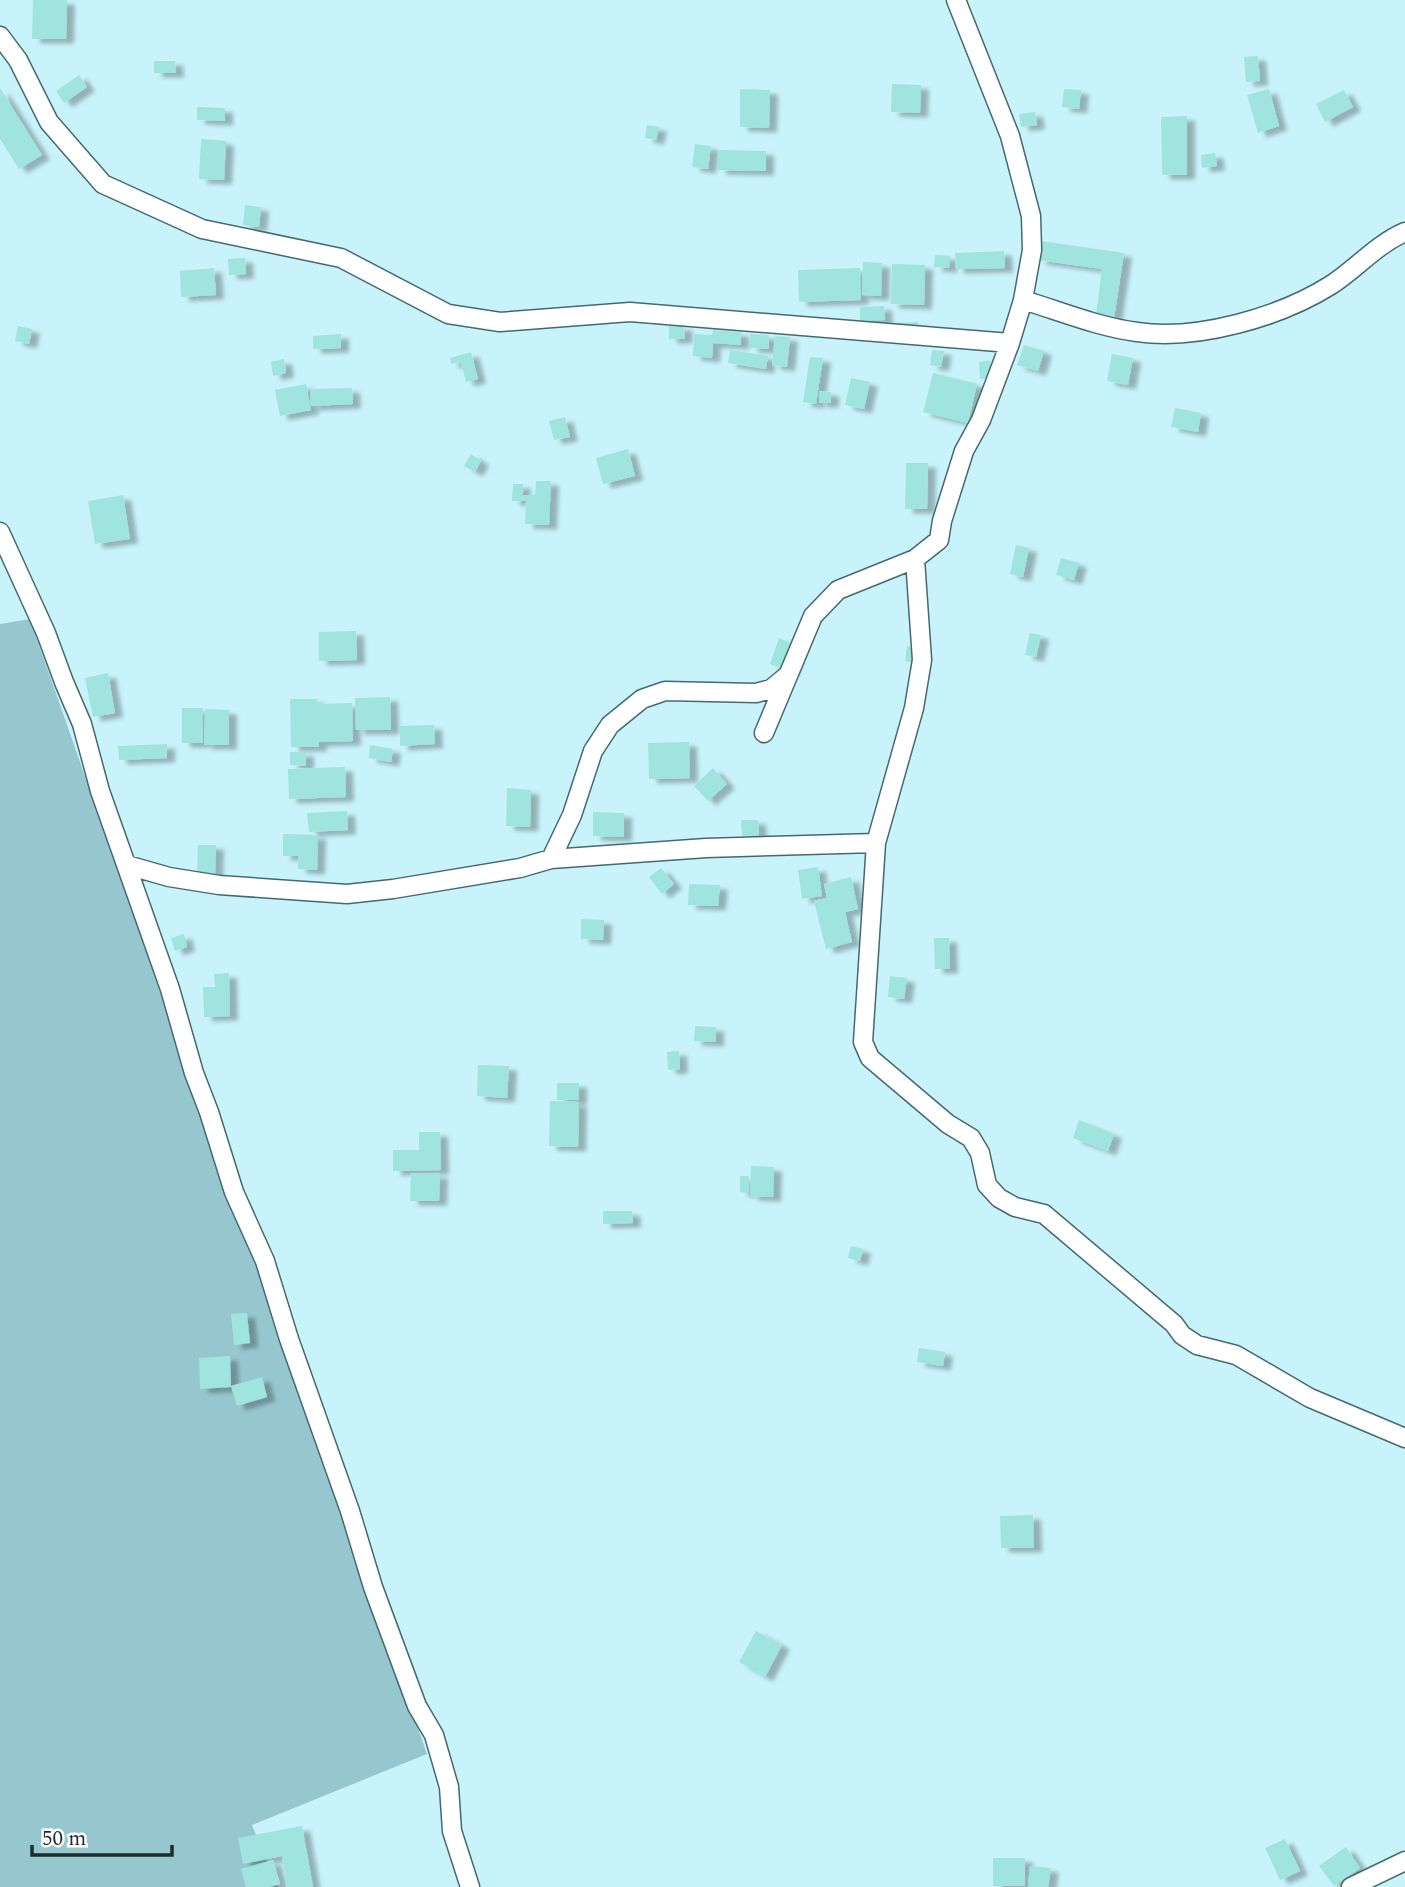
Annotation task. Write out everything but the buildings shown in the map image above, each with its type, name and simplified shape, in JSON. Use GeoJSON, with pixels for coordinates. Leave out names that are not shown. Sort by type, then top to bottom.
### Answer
{"type":"FeatureCollection","features":[{"type":"Feature","properties":{"kind":"street"},"geometry":{"type":"LineString","coordinates":[[764,733],[813,616],[838,590],[915,559],[939,540],[942,521],[964,451],[981,420],[1023,300],[1032,250],[1031,216],[1010,136],[956,0]]}},
{"type":"Feature","properties":{"kind":"street"},"geometry":{"type":"LineString","coordinates":[[0,36],[18,60],[49,122],[103,184],[202,229],[341,258],[448,314],[500,322],[630,312],[1010,343]]}},
{"type":"Feature","properties":{"kind":"street"},"geometry":{"type":"LineString","coordinates":[[1023,300],[1138,333],[1182,334],[1220,329],[1282,309],[1331,285],[1367,256],[1405,232]]}},
{"type":"Feature","properties":{"kind":"street"},"geometry":{"type":"LineString","coordinates":[[0,532],[46,633],[82,724],[100,791],[170,989],[194,1073],[234,1192],[265,1261],[373,1587],[416,1706],[434,1735],[449,1787],[452,1831],[470,1887]]}},
{"type":"Feature","properties":{"kind":"street"},"geometry":{"type":"LineString","coordinates":[[915,559],[922,660],[914,708],[876,843],[863,1042],[870,1058],[948,1124],[971,1138],[980,1153],[987,1185],[999,1198],[1015,1207],[1044,1214],[1196,1345],[1236,1355],[1310,1398],[1405,1438]]}},
{"type":"Feature","properties":{"kind":"street"},"geometry":{"type":"LineString","coordinates":[[551,859],[572,815],[593,751],[610,726],[642,699],[665,691],[756,693],[771,689],[791,673]]}},
{"type":"Feature","properties":{"kind":"street"},"geometry":{"type":"LineString","coordinates":[[127,865],[169,877],[219,886],[347,894],[444,881],[551,859],[706,848],[876,843]]}},
{"type":"Feature","properties":{"kind":"street"},"geometry":{"type":"LineString","coordinates":[[1351,1887],[1405,1861]]}},
{"type":"Feature","properties":{"kind":"shaded area"},"geometry":{"type":"Polygon","coordinates":[[[30,619],[427,1754],[252,1825],[278,1887],[0,1887],[0,624],[30,619]]]}}]}
